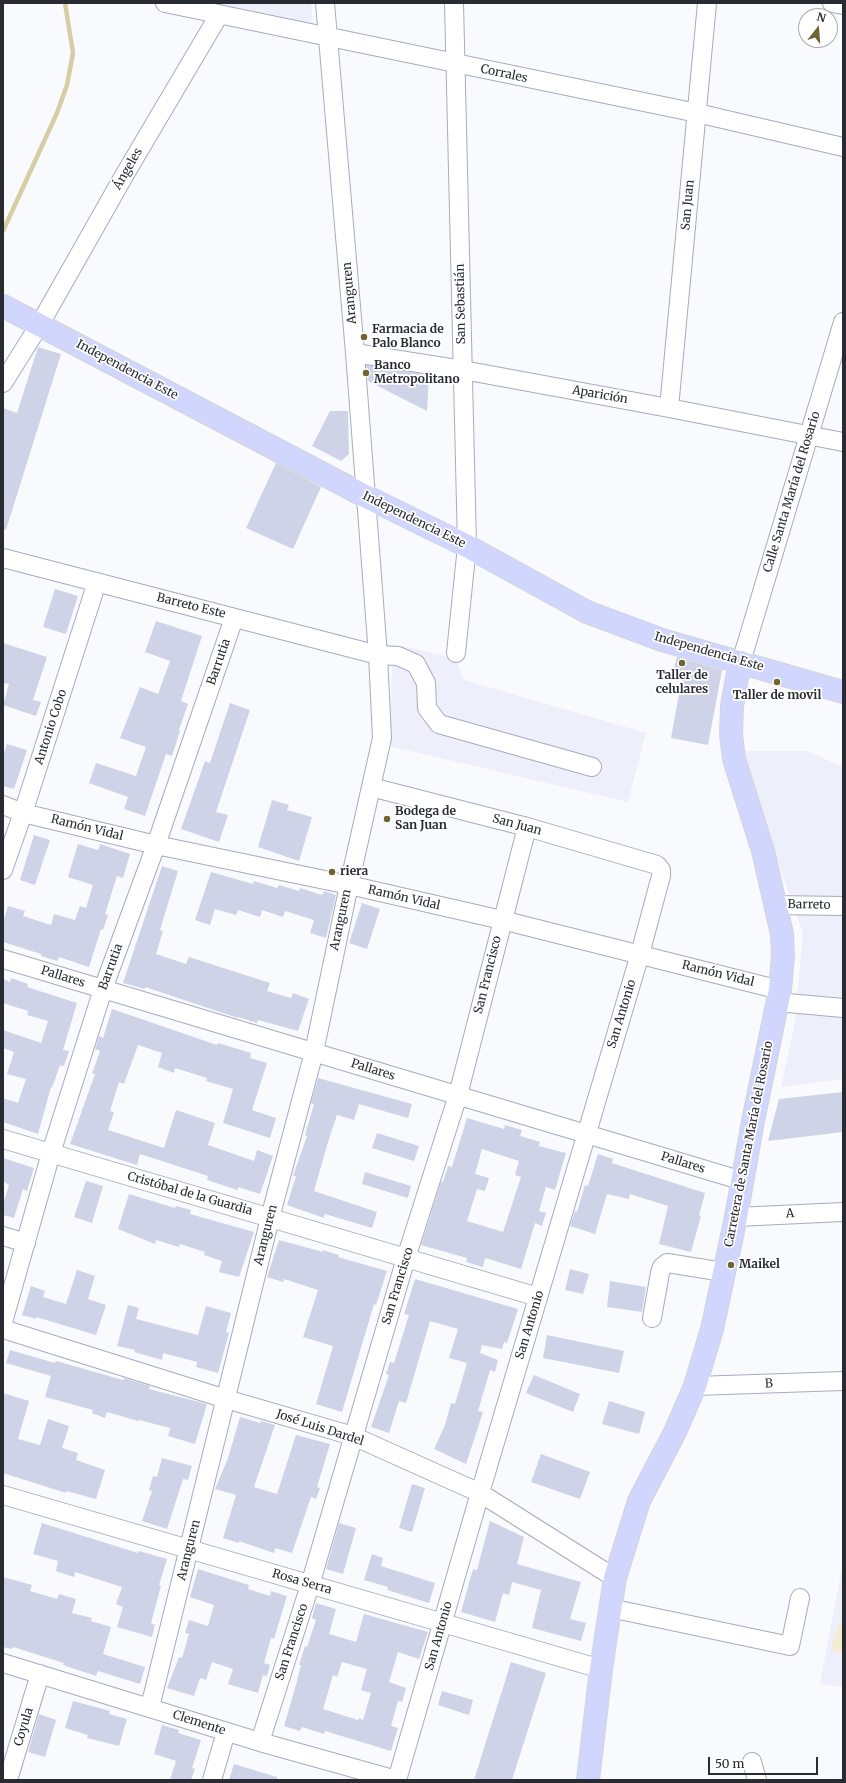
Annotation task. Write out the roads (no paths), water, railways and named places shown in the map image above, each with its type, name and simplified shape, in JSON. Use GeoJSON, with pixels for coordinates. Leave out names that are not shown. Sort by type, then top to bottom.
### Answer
{"type":"FeatureCollection","features":[{"type":"Feature","properties":{"kind":"main road","name":"Independencia Este"},"geometry":{"type":"LineString","coordinates":[[3,306],[40,324],[365,496],[467,546],[593,614],[662,640],[843,692]]}},
{"type":"Feature","properties":{"kind":"main road","name":"Carretera de Santa María del Rosario"},"geometry":{"type":"LineString","coordinates":[[588,1780],[601,1669],[615,1578],[639,1501],[675,1432],[695,1386],[712,1329],[736,1217],[779,996],[783,956],[782,934],[774,905],[763,851],[734,759],[731,734],[731,719],[737,678],[742,662]]}},
{"type":"Feature","properties":{"kind":"street","name":"Corrales"},"geometry":{"type":"LineString","coordinates":[[166,3],[328,38],[696,113],[843,147]]}},
{"type":"Feature","properties":{"kind":"street","name":"Aranguren"},"geometry":{"type":"LineString","coordinates":[[150,1707],[270,1218],[314,1052],[348,885],[382,738],[378,655],[355,353],[326,3]]}},
{"type":"Feature","properties":{"kind":"street","name":"San Sebastián"},"geometry":{"type":"LineString","coordinates":[[454,3],[467,546],[456,653]]}},
{"type":"Feature","properties":{"kind":"street","name":"San Juan"},"geometry":{"type":"LineString","coordinates":[[669,408],[707,3]]}},
{"type":"Feature","properties":{"kind":"street"},"geometry":{"type":"LineString","coordinates":[[832,3],[843,5]]}},
{"type":"Feature","properties":{"kind":"street","name":"Ángeles"},"geometry":{"type":"LineString","coordinates":[[3,383],[40,324],[125,174],[219,15]]}},
{"type":"Feature","properties":{"kind":"street","name":"Calle Santa María del Rosario"},"geometry":{"type":"LineString","coordinates":[[742,662],[843,322]]}},
{"type":"Feature","properties":{"kind":"street","name":"Aparición"},"geometry":{"type":"LineString","coordinates":[[355,353],[463,370],[843,442]]}},
{"type":"Feature","properties":{"kind":"street","name":"Barreto Este"},"geometry":{"type":"LineString","coordinates":[[3,558],[378,655],[398,656],[416,664],[426,683],[427,708],[439,724],[592,767]]}},
{"type":"Feature","properties":{"kind":"street","name":"Antonio Cobo"},"geometry":{"type":"LineString","coordinates":[[3,870],[23,813],[97,582]]}},
{"type":"Feature","properties":{"kind":"street","name":"Barrutia"},"geometry":{"type":"LineString","coordinates":[[3,1322],[51,1153],[103,989],[156,845],[234,618]]}},
{"type":"Feature","properties":{"kind":"street","name":"San Juan"},"geometry":{"type":"LineString","coordinates":[[371,787],[527,827],[657,865],[661,870]]}},
{"type":"Feature","properties":{"kind":"street","name":"Ramón Vidal"},"geometry":{"type":"LineString","coordinates":[[3,805],[23,813],[156,845],[348,885],[502,920],[640,954],[779,996],[843,1008]]}},
{"type":"Feature","properties":{"kind":"street","name":"San Francisco"},"geometry":{"type":"LineString","coordinates":[[260,1742],[310,1585],[406,1258],[458,1095],[527,827]]}},
{"type":"Feature","properties":{"kind":"street","name":"San Antonio"},"geometry":{"type":"LineString","coordinates":[[396,1780],[640,954],[662,876],[661,870]]}},
{"type":"Feature","properties":{"kind":"street","name":"Barreto"},"geometry":{"type":"LineString","coordinates":[[774,905],[843,906]]}},
{"type":"Feature","properties":{"kind":"street","name":"Pallares"},"geometry":{"type":"LineString","coordinates":[[3,959],[743,1181]]}},
{"type":"Feature","properties":{"kind":"street","name":"Cristóbal de la Guardia"},"geometry":{"type":"LineString","coordinates":[[3,1139],[538,1297]]}},
{"type":"Feature","properties":{"kind":"street","name":"A"},"geometry":{"type":"LineString","coordinates":[[736,1217],[843,1212]]}},
{"type":"Feature","properties":{"kind":"street"},"geometry":{"type":"LineString","coordinates":[[3,1236],[26,1243]]}},
{"type":"Feature","properties":{"kind":"street"},"geometry":{"type":"LineString","coordinates":[[652,1318],[660,1273],[662,1267],[668,1263],[724,1272]]}},
{"type":"Feature","properties":{"kind":"street","name":"José Luis Dardel"},"geometry":{"type":"LineString","coordinates":[[3,1329],[226,1399],[354,1436],[480,1493],[615,1578]]}},
{"type":"Feature","properties":{"kind":"street","name":"B"},"geometry":{"type":"LineString","coordinates":[[695,1386],[843,1381]]}},
{"type":"Feature","properties":{"kind":"street","name":"Rosa Serra"},"geometry":{"type":"LineString","coordinates":[[3,1495],[601,1669]]}},
{"type":"Feature","properties":{"kind":"street"},"geometry":{"type":"LineString","coordinates":[[610,1608],[790,1646],[800,1598]]}},
{"type":"Feature","properties":{"kind":"street","name":"Clemente"},"geometry":{"type":"LineString","coordinates":[[3,1662],[226,1732],[396,1780]]}},
{"type":"Feature","properties":{"kind":"street","name":"Coyula"},"geometry":{"type":"LineString","coordinates":[[8,1780],[40,1674]]}},
{"type":"Feature","properties":{"kind":"street"},"geometry":{"type":"LineString","coordinates":[[212,1780],[226,1732]]}},
{"type":"Feature","properties":{"kind":"street"},"geometry":{"type":"LineString","coordinates":[[752,1762],[757,1780]]}},
{"type":"Feature","properties":{"kind":"waterway"},"geometry":{"type":"LineString","coordinates":[[3,231],[57,113],[67,85],[73,53],[65,3]]}},
{"type":"Feature","properties":{"kind":"place","name":"Farmacia de Palo Blanco"},"geometry":{"type":"Point","coordinates":[364,337]}},
{"type":"Feature","properties":{"kind":"place","name":"Banco Metropolitano"},"geometry":{"type":"Point","coordinates":[366,373]}},
{"type":"Feature","properties":{"kind":"place","name":"Taller de celulares"},"geometry":{"type":"Point","coordinates":[682,663]}},
{"type":"Feature","properties":{"kind":"place","name":"Taller de movil"},"geometry":{"type":"Point","coordinates":[777,682]}},
{"type":"Feature","properties":{"kind":"place","name":"Bodega de San Juan"},"geometry":{"type":"Point","coordinates":[387,819]}},
{"type":"Feature","properties":{"kind":"place","name":"riera"},"geometry":{"type":"Point","coordinates":[332,872]}},
{"type":"Feature","properties":{"kind":"place","name":"Maikel"},"geometry":{"type":"Point","coordinates":[731,1265]}}]}
